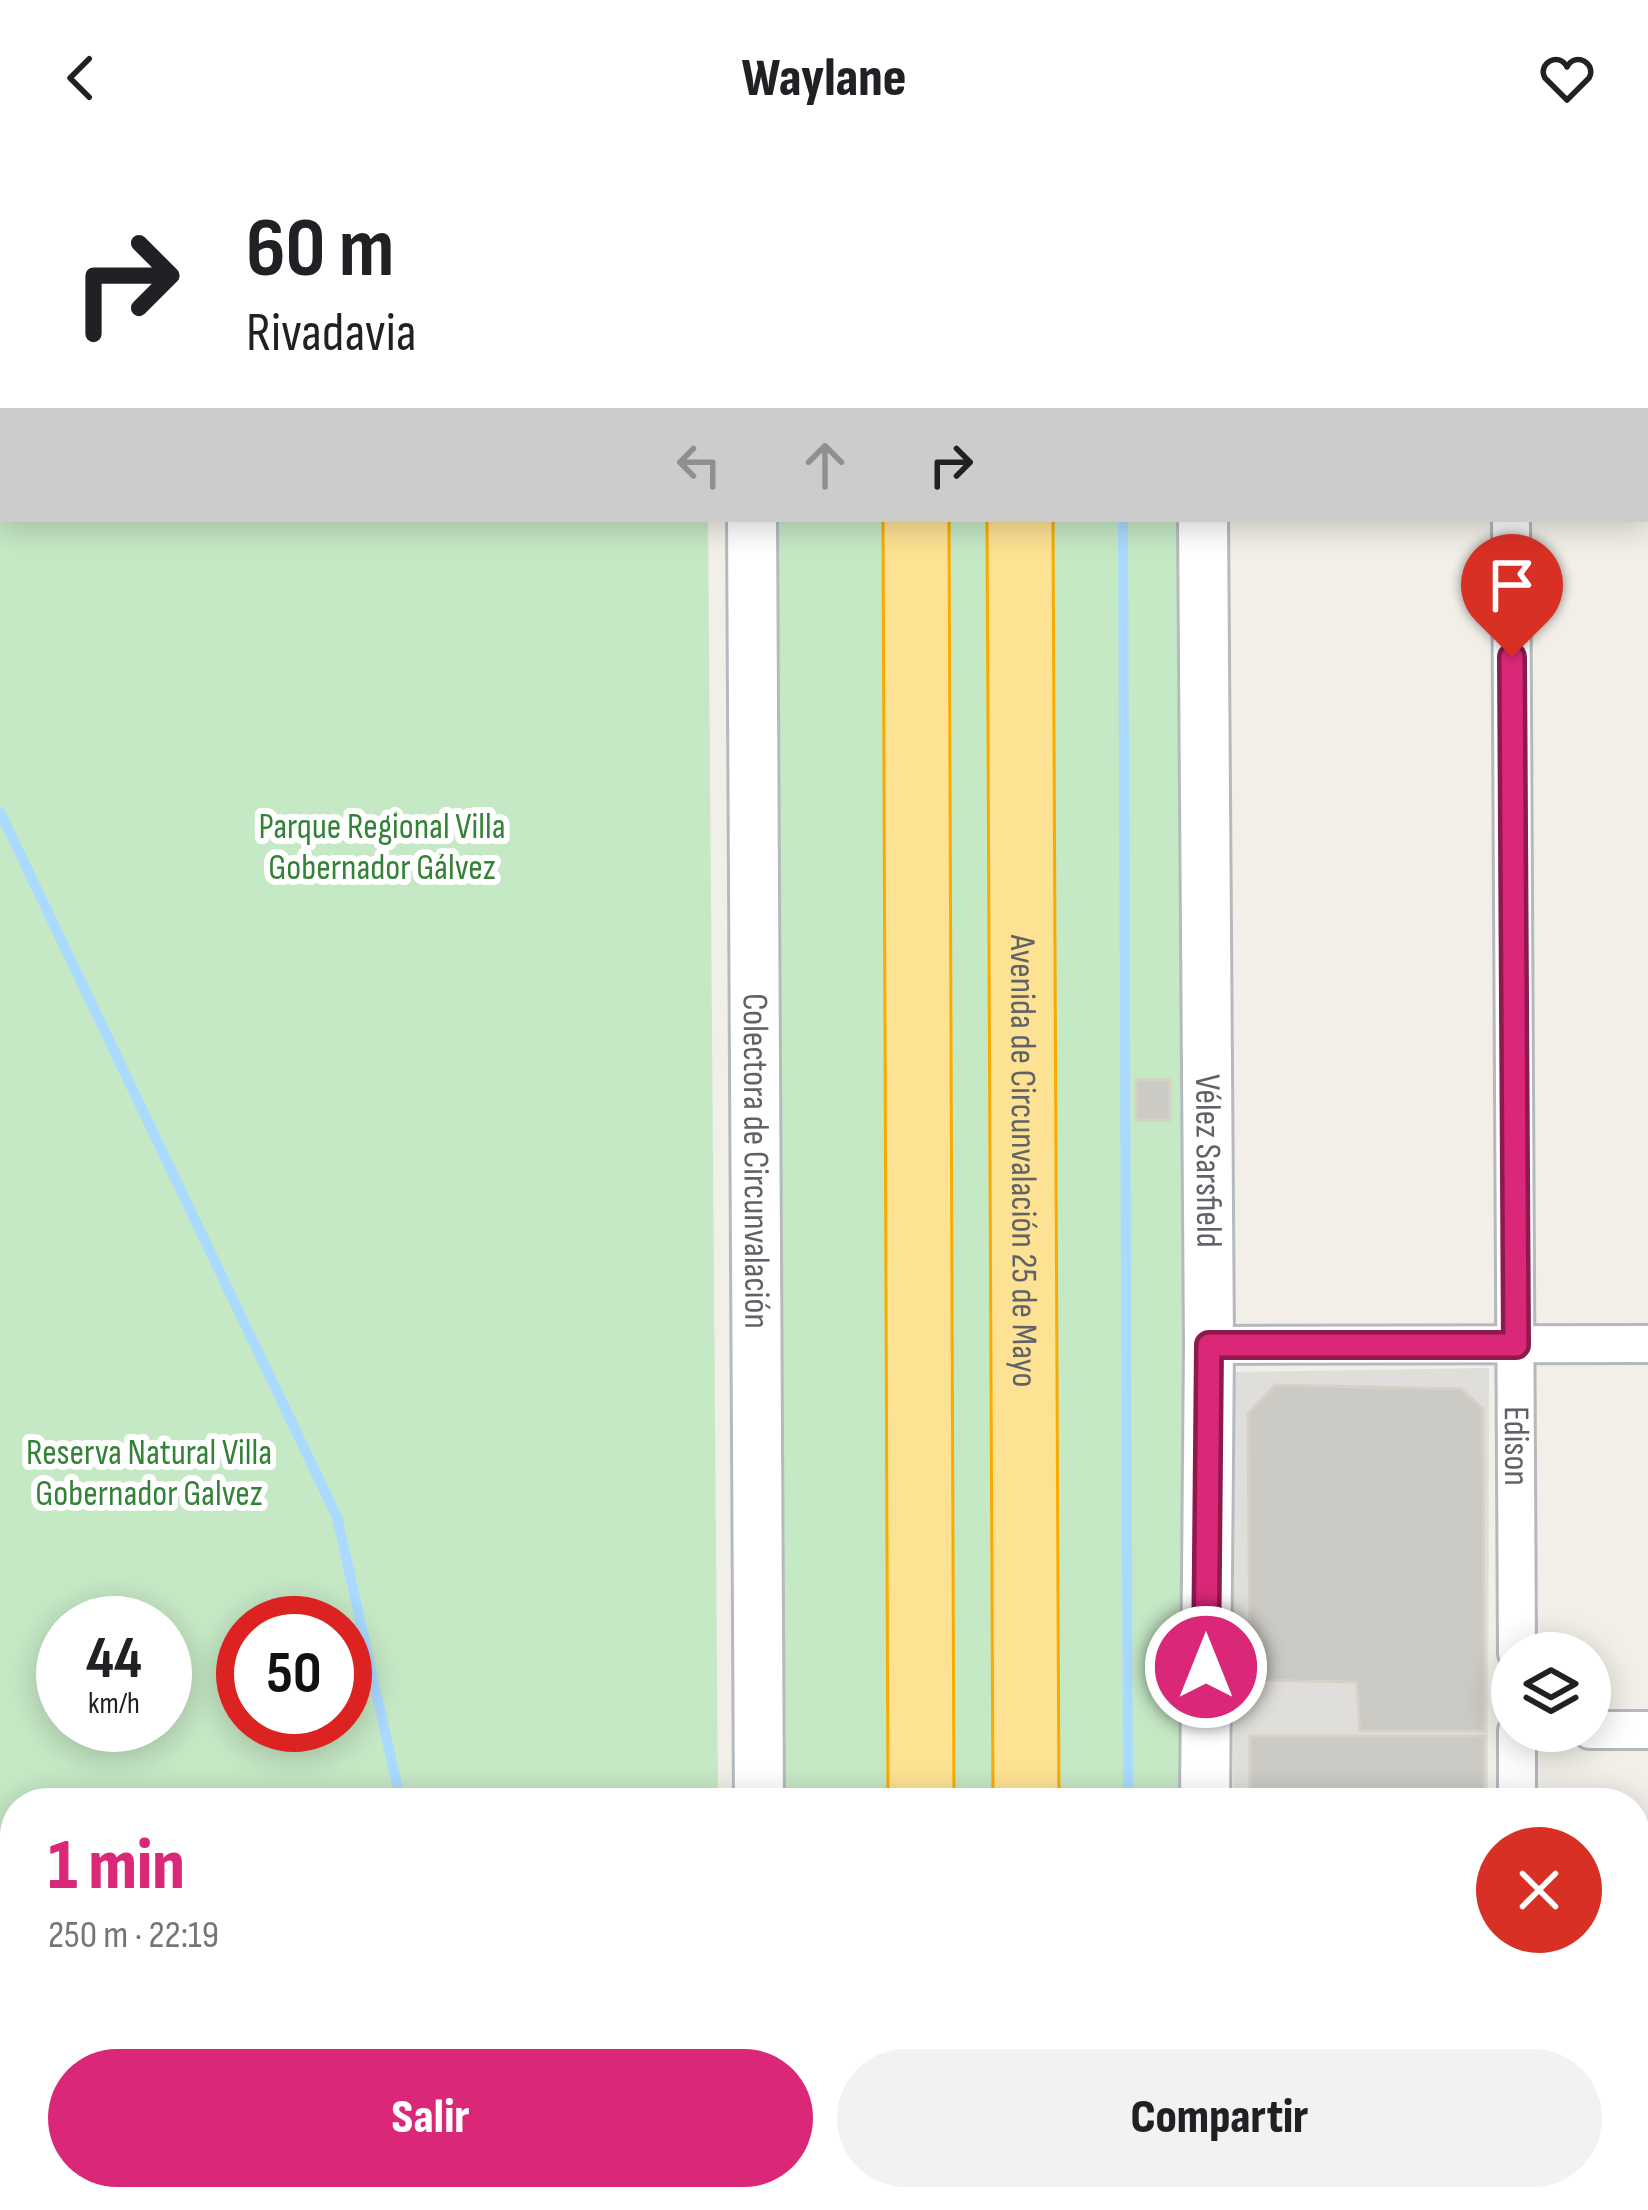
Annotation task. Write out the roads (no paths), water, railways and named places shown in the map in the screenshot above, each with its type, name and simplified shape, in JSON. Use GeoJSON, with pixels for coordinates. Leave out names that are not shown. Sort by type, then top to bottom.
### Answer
{"type":"FeatureCollection","features":[{"type":"Feature","properties":{"kind":"highway"},"geometry":{"type":"LineString","coordinates":[[916,522],[921,1788]]}},
{"type":"Feature","properties":{"kind":"highway","name":"Avenida de Circunvalación 25 de Mayo"},"geometry":{"type":"LineString","coordinates":[[1020,522],[1026,1788]]}},
{"type":"Feature","properties":{"kind":"main road","name":"Colectora de Circunvalación"},"geometry":{"type":"LineString","coordinates":[[752,522],[759,1788]]}},
{"type":"Feature","properties":{"kind":"main road","name":"Vélez Sarsfield"},"geometry":{"type":"LineString","coordinates":[[1203,522],[1209,1345],[1205,1788]]}},
{"type":"Feature","properties":{"kind":"street","name":"Edison"},"geometry":{"type":"LineString","coordinates":[[1511,522],[1516,1632]]}},
{"type":"Feature","properties":{"kind":"street"},"geometry":{"type":"LineString","coordinates":[[1209,1345],[1648,1344]]}},
{"type":"Feature","properties":{"kind":"street"},"geometry":{"type":"LineString","coordinates":[[1611,1730],[1648,1730]]}},
{"type":"Feature","properties":{"kind":"street"},"geometry":{"type":"LineString","coordinates":[[1517,1752],[1517,1788]]}},
{"type":"Feature","properties":{"kind":"waterway"},"geometry":{"type":"LineString","coordinates":[[1123,522],[1128,1788]]}},
{"type":"Feature","properties":{"kind":"waterway"},"geometry":{"type":"LineString","coordinates":[[0,812],[337,1517],[398,1788]]}},
{"type":"Feature","properties":{"kind":"park label","name":"Parque Regional Villa Gobernador Gálvez"},"geometry":{"type":"Point","coordinates":[382,848]}},
{"type":"Feature","properties":{"kind":"park label","name":"Reserva Natural Villa Gobernador Galvez"},"geometry":{"type":"Point","coordinates":[149,1474]}}]}
